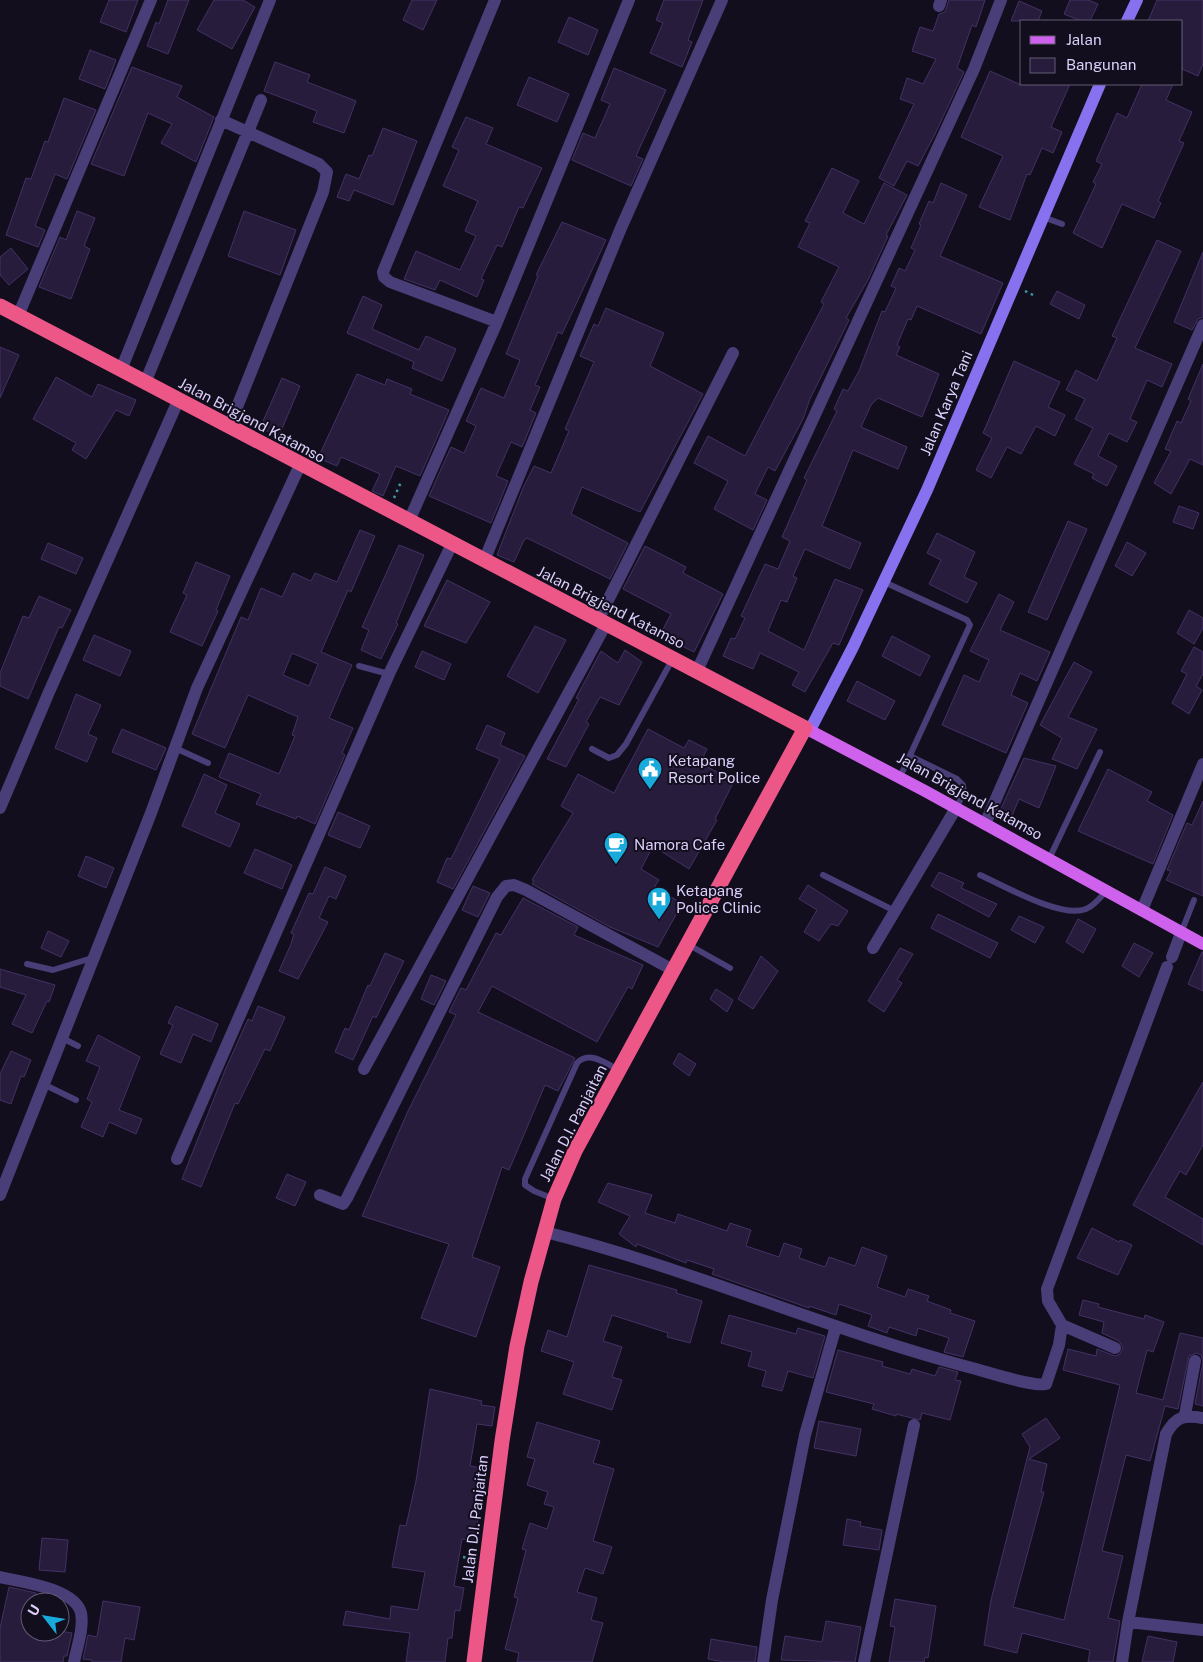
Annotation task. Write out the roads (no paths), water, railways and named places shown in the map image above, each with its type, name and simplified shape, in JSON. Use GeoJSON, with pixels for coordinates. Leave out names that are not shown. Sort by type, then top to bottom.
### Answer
{"type":"FeatureCollection","features":[{"type":"Feature","properties":{"kind":"highway","name":"Jalan Brigjend Katamso"},"geometry":{"type":"LineString","coordinates":[[0,306],[300,465],[807,729]]}},
{"type":"Feature","properties":{"kind":"highway","name":"Jalan D.I. Panjaitan"},"geometry":{"type":"LineString","coordinates":[[474,1662],[502,1441],[509,1409],[517,1346],[531,1282],[554,1199],[575,1151],[687,944],[807,729]]}},
{"type":"Feature","properties":{"kind":"main road","name":"Jalan Brigjend Katamso"},"geometry":{"type":"LineString","coordinates":[[807,729],[900,777],[1203,944]]}},
{"type":"Feature","properties":{"kind":"street"},"geometry":{"type":"LineString","coordinates":[[18,316],[151,0]]}},
{"type":"Feature","properties":{"kind":"street"},"geometry":{"type":"LineString","coordinates":[[121,370],[270,0]]}},
{"type":"Feature","properties":{"kind":"street"},"geometry":{"type":"LineString","coordinates":[[495,0],[383,272],[384,277],[390,282],[498,322]]}},
{"type":"Feature","properties":{"kind":"street"},"geometry":{"type":"LineString","coordinates":[[409,521],[498,322],[629,0]]}},
{"type":"Feature","properties":{"kind":"street"},"geometry":{"type":"LineString","coordinates":[[484,561],[621,228],[722,0]]}},
{"type":"Feature","properties":{"kind":"street"},"geometry":{"type":"LineString","coordinates":[[697,671],[970,78],[1001,0]]}},
{"type":"Feature","properties":{"kind":"street"},"geometry":{"type":"LineString","coordinates":[[1127,20],[1137,0]]}},
{"type":"Feature","properties":{"kind":"street","name":"Jalan Karya Tani"},"geometry":{"type":"LineString","coordinates":[[807,729],[884,582],[927,490],[1100,85]]}},
{"type":"Feature","properties":{"kind":"street"},"geometry":{"type":"LineString","coordinates":[[145,383],[261,100]]}},
{"type":"Feature","properties":{"kind":"street"},"geometry":{"type":"LineString","coordinates":[[222,120],[319,164],[327,172],[323,192],[229,427]]}},
{"type":"Feature","properties":{"kind":"street"},"geometry":{"type":"LineString","coordinates":[[985,824],[1203,325]]}},
{"type":"Feature","properties":{"kind":"street"},"geometry":{"type":"LineString","coordinates":[[364,1069],[602,622],[733,353]]}},
{"type":"Feature","properties":{"kind":"street"},"geometry":{"type":"LineString","coordinates":[[0,808],[49,692],[178,401]]}},
{"type":"Feature","properties":{"kind":"street"},"geometry":{"type":"LineString","coordinates":[[0,1195],[176,748],[197,688],[300,465]]}},
{"type":"Feature","properties":{"kind":"street"},"geometry":{"type":"LineString","coordinates":[[177,1159],[389,674],[452,544]]}},
{"type":"Feature","properties":{"kind":"street"},"geometry":{"type":"LineString","coordinates":[[1142,910],[1203,764]]}},
{"type":"Feature","properties":{"kind":"street"},"geometry":{"type":"LineString","coordinates":[[873,948],[956,808]]}},
{"type":"Feature","properties":{"kind":"street"},"geometry":{"type":"LineString","coordinates":[[320,1195],[339,1204],[343,1204],[347,1198],[497,897],[506,886],[514,885],[526,890],[673,970]]}},
{"type":"Feature","properties":{"kind":"street"},"geometry":{"type":"LineString","coordinates":[[1115,1348],[1062,1325],[1046,1296],[1049,1280],[1182,932]]}},
{"type":"Feature","properties":{"kind":"street"},"geometry":{"type":"LineString","coordinates":[[545,1232],[609,1248],[836,1326],[944,1360],[1042,1385],[1046,1384],[1049,1380],[1062,1325]]}},
{"type":"Feature","properties":{"kind":"street"},"geometry":{"type":"LineString","coordinates":[[763,1662],[772,1600],[805,1435],[836,1326]]}},
{"type":"Feature","properties":{"kind":"street"},"geometry":{"type":"LineString","coordinates":[[1185,1415],[1195,1362]]}},
{"type":"Feature","properties":{"kind":"street"},"geometry":{"type":"LineString","coordinates":[[1122,1662],[1161,1451],[1171,1425],[1177,1418],[1185,1415],[1203,1418]]}},
{"type":"Feature","properties":{"kind":"street"},"geometry":{"type":"LineString","coordinates":[[864,1662],[914,1425]]}},
{"type":"Feature","properties":{"kind":"street"},"geometry":{"type":"LineString","coordinates":[[0,1577],[47,1588],[73,1599],[81,1612],[81,1624],[74,1662]]}},
{"type":"Feature","properties":{"kind":"street"},"geometry":{"type":"LineString","coordinates":[[1128,1622],[1203,1630]]}},
{"type":"Feature","properties":{"kind":"lane"},"geometry":{"type":"LineString","coordinates":[[1043,217],[1062,224]]}},
{"type":"Feature","properties":{"kind":"lane"},"geometry":{"type":"LineString","coordinates":[[884,582],[967,620],[970,625],[900,777]]}},
{"type":"Feature","properties":{"kind":"lane"},"geometry":{"type":"LineString","coordinates":[[592,749],[609,758],[617,755],[626,744],[673,659]]}},
{"type":"Feature","properties":{"kind":"lane"},"geometry":{"type":"LineString","coordinates":[[359,666],[389,674]]}},
{"type":"Feature","properties":{"kind":"lane"},"geometry":{"type":"LineString","coordinates":[[176,748],[208,763]]}},
{"type":"Feature","properties":{"kind":"lane"},"geometry":{"type":"LineString","coordinates":[[1049,859],[1100,752]]}},
{"type":"Feature","properties":{"kind":"lane"},"geometry":{"type":"LineString","coordinates":[[910,756],[957,779],[963,785],[964,793],[956,808]]}},
{"type":"Feature","properties":{"kind":"lane"},"geometry":{"type":"LineString","coordinates":[[823,875],[895,911]]}},
{"type":"Feature","properties":{"kind":"lane"},"geometry":{"type":"LineString","coordinates":[[980,875],[1059,909],[1078,911],[1089,908],[1106,891]]}},
{"type":"Feature","properties":{"kind":"lane"},"geometry":{"type":"LineString","coordinates":[[1182,932],[1194,900]]}},
{"type":"Feature","properties":{"kind":"lane"},"geometry":{"type":"LineString","coordinates":[[687,944],[730,968]]}},
{"type":"Feature","properties":{"kind":"lane"},"geometry":{"type":"LineString","coordinates":[[27,964],[52,970],[92,958]]}},
{"type":"Feature","properties":{"kind":"lane"},"geometry":{"type":"LineString","coordinates":[[62,1038],[78,1046]]}},
{"type":"Feature","properties":{"kind":"lane"},"geometry":{"type":"LineString","coordinates":[[554,1199],[525,1185],[525,1179],[577,1063],[582,1058],[590,1056],[620,1070]]}},
{"type":"Feature","properties":{"kind":"lane"},"geometry":{"type":"LineString","coordinates":[[43,1084],[76,1100]]}},
{"type":"Feature","properties":{"kind":"place","name":"Ketapang Resort Police"},"geometry":{"type":"Point","coordinates":[650,790]}},
{"type":"Feature","properties":{"kind":"place","name":"Namora Cafe"},"geometry":{"type":"Point","coordinates":[616,865]}},
{"type":"Feature","properties":{"kind":"place","name":"Ketapang Police Clinic"},"geometry":{"type":"Point","coordinates":[659,920]}}]}
